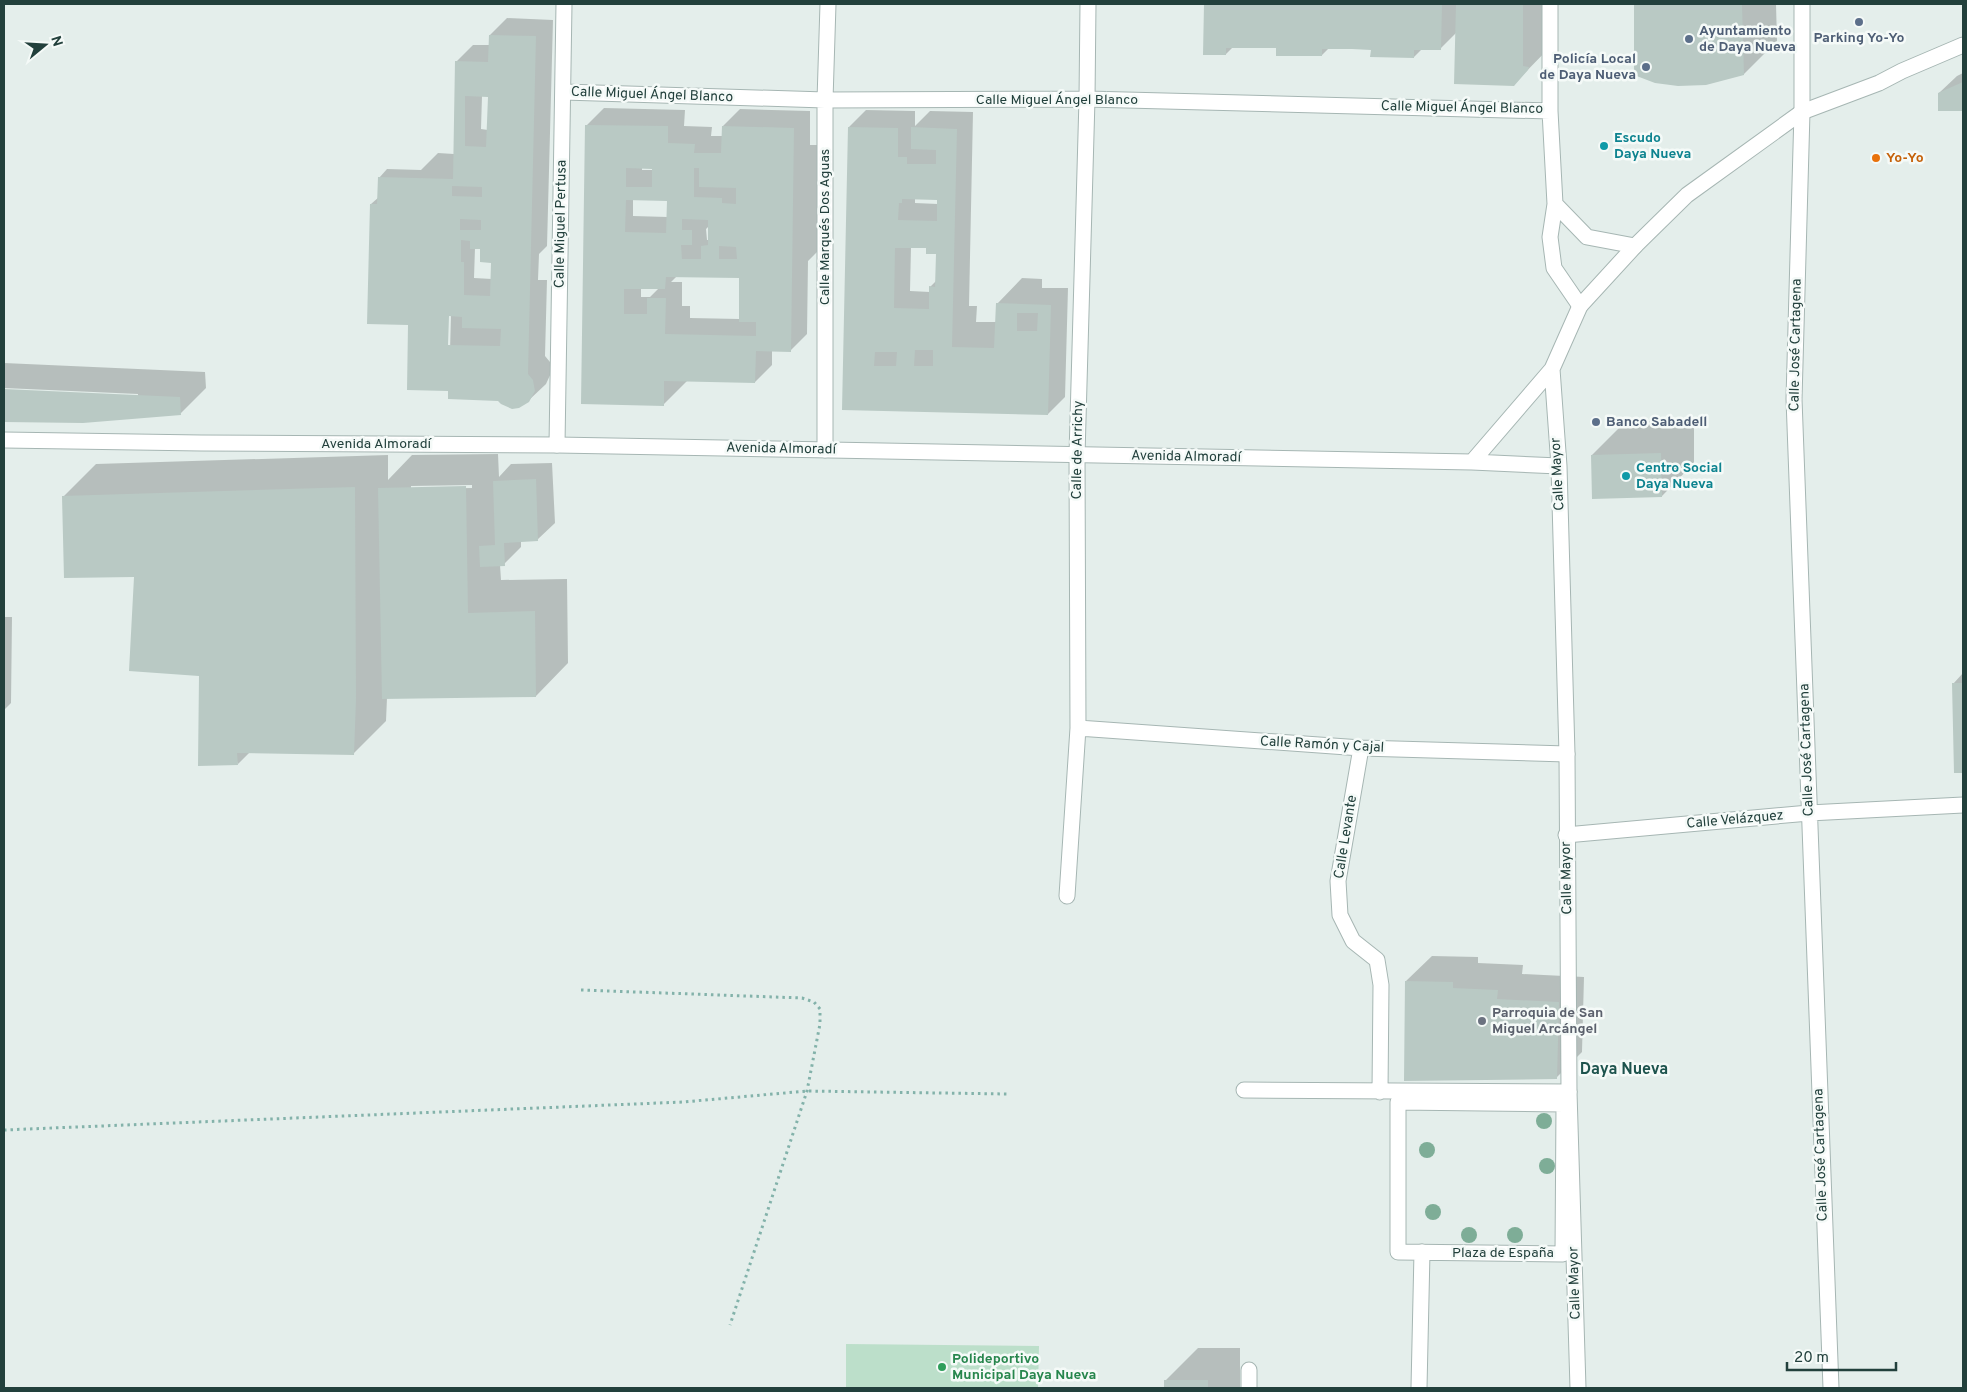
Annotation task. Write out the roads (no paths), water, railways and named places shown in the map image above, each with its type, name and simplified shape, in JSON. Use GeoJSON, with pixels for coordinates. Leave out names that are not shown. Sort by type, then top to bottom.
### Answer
{"type":"FeatureCollection","features":[{"type":"Feature","properties":{"kind":"street","name":"Calle Miguel Pertusa"},"geometry":{"type":"LineString","coordinates":[[557,445],[564,4]]}},
{"type":"Feature","properties":{"kind":"street","name":"Calle Marqués Dos Aguas"},"geometry":{"type":"LineString","coordinates":[[825,450],[825,100],[828,4]]}},
{"type":"Feature","properties":{"kind":"street","name":"Calle de Arrichy"},"geometry":{"type":"LineString","coordinates":[[1067,896],[1078,728],[1077,455],[1088,99],[1088,4]]}},
{"type":"Feature","properties":{"kind":"street"},"geometry":{"type":"LineString","coordinates":[[1550,4],[1550,110],[1555,204],[1550,237],[1554,268],[1580,306]]}},
{"type":"Feature","properties":{"kind":"street","name":"Calle José Cartagena"},"geometry":{"type":"LineString","coordinates":[[1802,4],[1802,112],[1794,399],[1831,1388]]}},
{"type":"Feature","properties":{"kind":"street"},"geometry":{"type":"LineString","coordinates":[[1472,462],[1552,369],[1580,306],[1635,246],[1687,196],[1802,112],[1878,83],[1963,45]]}},
{"type":"Feature","properties":{"kind":"street","name":"Calle Miguel Ángel Blanco"},"geometry":{"type":"LineString","coordinates":[[564,92],[825,100],[1088,99],[1550,110]]}},
{"type":"Feature","properties":{"kind":"street"},"geometry":{"type":"LineString","coordinates":[[1555,204],[1587,237],[1635,246]]}},
{"type":"Feature","properties":{"kind":"street","name":"Calle Mayor"},"geometry":{"type":"LineString","coordinates":[[1552,369],[1559,466],[1567,754],[1569,1092],[1578,1388]]}},
{"type":"Feature","properties":{"kind":"street","name":"Avenida Almoradí"},"geometry":{"type":"LineString","coordinates":[[4,440],[557,445],[1472,462],[1559,466]]}},
{"type":"Feature","properties":{"kind":"street","name":"Calle Ramón y Cajal"},"geometry":{"type":"LineString","coordinates":[[1078,728],[1361,748],[1567,754]]}},
{"type":"Feature","properties":{"kind":"street","name":"Calle Levante"},"geometry":{"type":"LineString","coordinates":[[1361,748],[1338,881],[1340,916],[1353,941],[1377,960],[1381,985],[1380,1092]]}},
{"type":"Feature","properties":{"kind":"street","name":"Calle Velázquez"},"geometry":{"type":"LineString","coordinates":[[1566,835],[1809,813],[1963,805]]}},
{"type":"Feature","properties":{"kind":"street"},"geometry":{"type":"LineString","coordinates":[[1244,1090],[1569,1092]]}},
{"type":"Feature","properties":{"kind":"street","name":"Plaza de España"},"geometry":{"type":"LineString","coordinates":[[1398,1102],[1564,1104],[1563,1254],[1422,1252],[1398,1252],[1398,1102]]}},
{"type":"Feature","properties":{"kind":"street"},"geometry":{"type":"LineString","coordinates":[[1419,1388],[1422,1252]]}},
{"type":"Feature","properties":{"kind":"street"},"geometry":{"type":"LineString","coordinates":[[1249,1370],[1249,1388]]}},
{"type":"Feature","properties":{"kind":"place","name":"Parking Yo-Yo"},"geometry":{"type":"Point","coordinates":[1859,22]}},
{"type":"Feature","properties":{"kind":"place","name":"Ayuntamiento de Daya Nueva"},"geometry":{"type":"Point","coordinates":[1689,39]}},
{"type":"Feature","properties":{"kind":"place","name":"Policía Local de Daya Nueva"},"geometry":{"type":"Point","coordinates":[1646,67]}},
{"type":"Feature","properties":{"kind":"place","name":"Escudo Daya Nueva"},"geometry":{"type":"Point","coordinates":[1604,146]}},
{"type":"Feature","properties":{"kind":"place","name":"Yo-Yo"},"geometry":{"type":"Point","coordinates":[1876,158]}},
{"type":"Feature","properties":{"kind":"place","name":"Banco Sabadell"},"geometry":{"type":"Point","coordinates":[1596,422]}},
{"type":"Feature","properties":{"kind":"place","name":"Centro Social Daya Nueva"},"geometry":{"type":"Point","coordinates":[1626,476]}},
{"type":"Feature","properties":{"kind":"place","name":"Parroquia de San Miguel Arcángel"},"geometry":{"type":"Point","coordinates":[1482,1021]}},
{"type":"Feature","properties":{"kind":"place","name":"Polideportivo Municipal Daya Nueva"},"geometry":{"type":"Point","coordinates":[942,1367]}},
{"type":"Feature","properties":{"kind":"district","name":"Daya Nueva"},"geometry":{"type":"Point","coordinates":[1624,1070]}}]}
